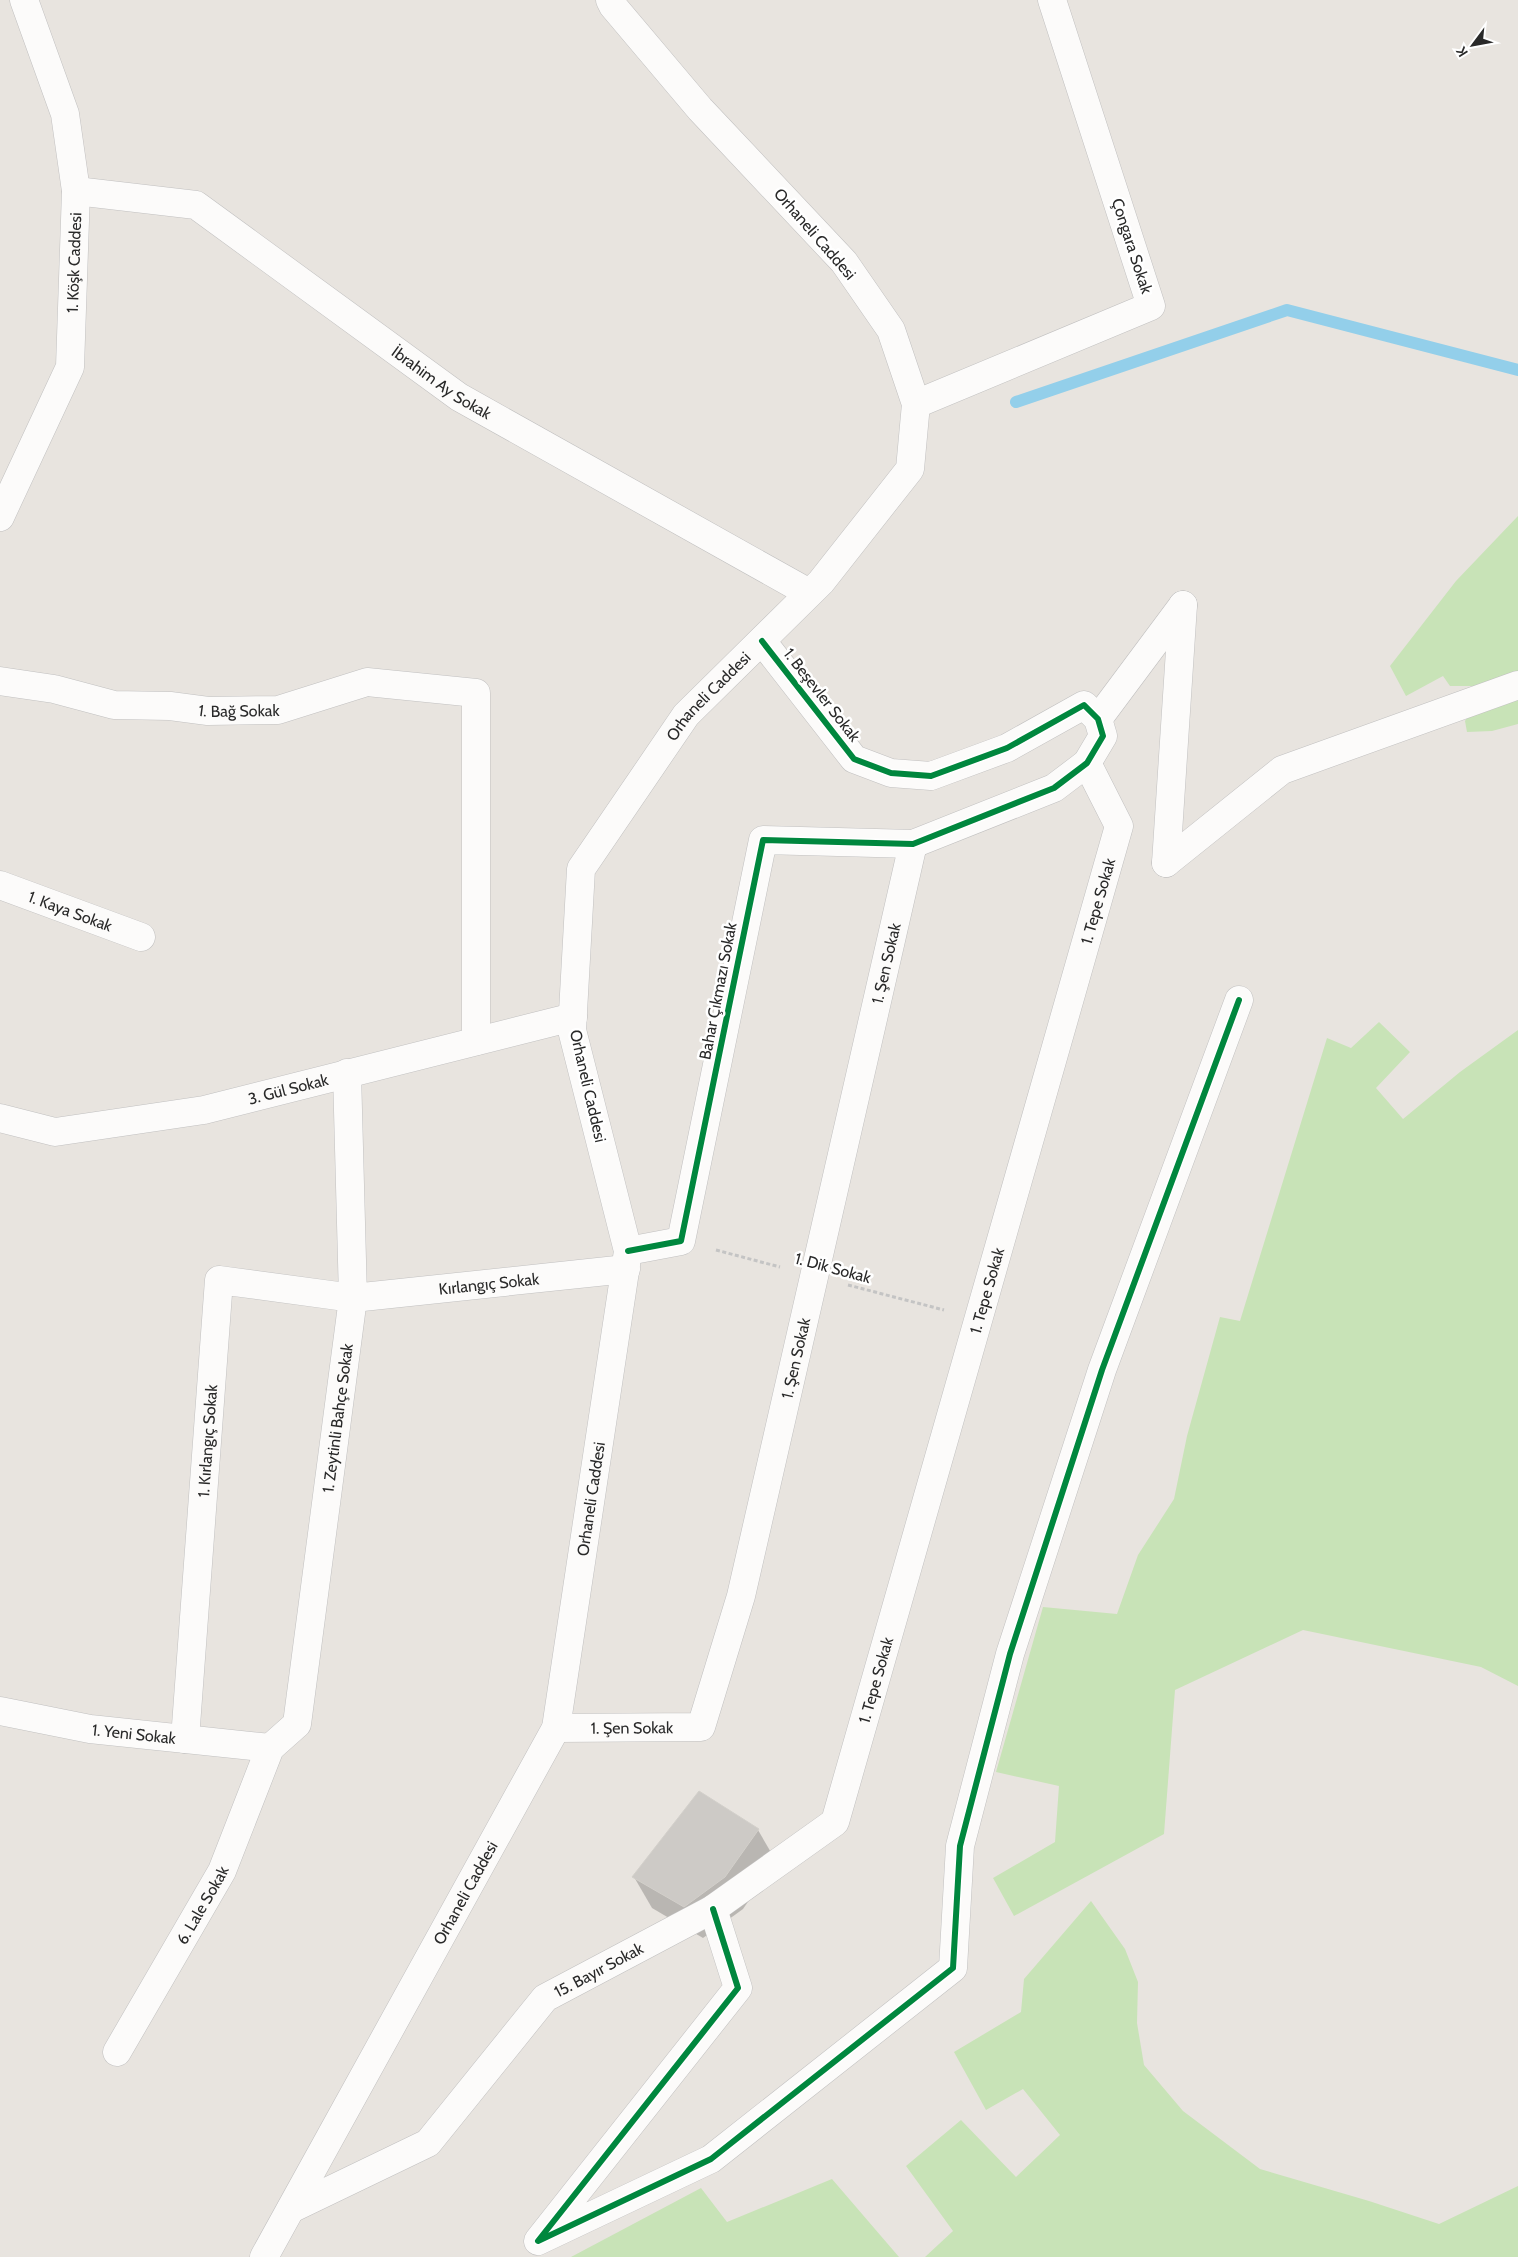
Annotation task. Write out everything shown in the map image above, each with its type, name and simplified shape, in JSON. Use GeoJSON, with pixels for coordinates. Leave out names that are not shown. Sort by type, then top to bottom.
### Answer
{"type":"FeatureCollection","features":[{"type":"Feature","properties":{"kind":"street","name":"1. Köşk Caddesi"},"geometry":{"type":"LineString","coordinates":[[0,517],[70,367],[76,192],[65,114],[24,0]]}},
{"type":"Feature","properties":{"kind":"street","name":"Orhaneli Caddesi"},"geometry":{"type":"LineString","coordinates":[[264,2257],[556,1728],[627,1260],[572,1030],[581,869],[686,715],[822,582],[910,469],[916,404],[891,330],[844,262],[700,109],[613,6],[610,0]]}},
{"type":"Feature","properties":{"kind":"street","name":"Çongara Sokak"},"geometry":{"type":"LineString","coordinates":[[916,404],[1152,306],[1052,0]]}},
{"type":"Feature","properties":{"kind":"street","name":"İbrahim Ay Sokak"},"geometry":{"type":"LineString","coordinates":[[76,192],[196,205],[459,397],[809,593]]}},
{"type":"Feature","properties":{"kind":"street"},"geometry":{"type":"LineString","coordinates":[[913,844],[1054,788],[1087,763],[1103,736],[1091,712],[1183,605],[1166,863],[1282,770],[1518,685]]}},
{"type":"Feature","properties":{"kind":"street","name":"1. Beşevler Sokak"},"geometry":{"type":"LineString","coordinates":[[762,641],[854,759],[891,774],[932,776],[1007,748],[1091,712]]}},
{"type":"Feature","properties":{"kind":"street","name":"1. Bağ Sokak"},"geometry":{"type":"LineString","coordinates":[[0,682],[54,689],[114,705],[170,706],[208,711],[278,710],[367,682],[476,692],[476,1041]]}},
{"type":"Feature","properties":{"kind":"street","name":"1. Tepe Sokak"},"geometry":{"type":"LineString","coordinates":[[835,1822],[1119,826],[1087,763]]}},
{"type":"Feature","properties":{"kind":"street","name":"Bahar Çıkmazı Sokak"},"geometry":{"type":"LineString","coordinates":[[681,1241],[762,840],[913,844]]}},
{"type":"Feature","properties":{"kind":"street","name":"1. Şen Sokak"},"geometry":{"type":"LineString","coordinates":[[556,1728],[701,1727],[741,1596],[913,844]]}},
{"type":"Feature","properties":{"kind":"street","name":"1. Kaya Sokak"},"geometry":{"type":"LineString","coordinates":[[0,885],[141,937]]}},
{"type":"Feature","properties":{"kind":"street"},"geometry":{"type":"LineString","coordinates":[[713,1909],[738,1988],[538,2241],[710,2159],[953,1968],[960,1846],[1010,1654],[1102,1370],[1239,1000]]}},
{"type":"Feature","properties":{"kind":"street","name":"3. Gül Sokak"},"geometry":{"type":"LineString","coordinates":[[0,1118],[55,1132],[204,1110],[573,1017]]}},
{"type":"Feature","properties":{"kind":"street","name":"1. Zeytinli Bahçe Sokak"},"geometry":{"type":"LineString","coordinates":[[270,1748],[297,1724],[354,1298],[347,1073]]}},
{"type":"Feature","properties":{"kind":"street"},"geometry":{"type":"LineString","coordinates":[[627,1260],[681,1241]]}},
{"type":"Feature","properties":{"kind":"street","name":"Kırlangıç Sokak"},"geometry":{"type":"LineString","coordinates":[[354,1298],[627,1260]]}},
{"type":"Feature","properties":{"kind":"street","name":"1. Kırlangıç Sokak"},"geometry":{"type":"LineString","coordinates":[[185,1739],[219,1280],[354,1298]]}},
{"type":"Feature","properties":{"kind":"street","name":"1. Yeni Sokak"},"geometry":{"type":"LineString","coordinates":[[0,1711],[90,1729],[270,1748]]}},
{"type":"Feature","properties":{"kind":"street","name":"6. Lale Sokak"},"geometry":{"type":"LineString","coordinates":[[117,2052],[222,1872],[270,1748]]}},
{"type":"Feature","properties":{"kind":"street","name":"15. Bayır Sokak"},"geometry":{"type":"LineString","coordinates":[[291,2209],[428,2143],[545,1998],[713,1909],[835,1822]]}},
{"type":"Feature","properties":{"kind":"green space"},"geometry":{"type":"Polygon","coordinates":[[[1518,516],[1518,724],[1492,731],[1467,732],[1465,721],[1486,686],[1450,686],[1443,676],[1406,696],[1390,666],[1456,581],[1518,516]]]}},
{"type":"Feature","properties":{"kind":"green space"},"geometry":{"type":"Polygon","coordinates":[[[1379,1022],[1410,1052],[1376,1088],[1403,1119],[1460,1072],[1518,1030],[1518,1686],[1481,1667],[1303,1630],[1175,1690],[1164,1834],[1014,1916],[993,1878],[1055,1842],[1059,1786],[996,1772],[1043,1607],[1117,1614],[1138,1555],[1174,1499],[1187,1436],[1220,1317],[1240,1321],[1327,1038],[1351,1048],[1379,1022]]]}},
{"type":"Feature","properties":{"kind":"green space"},"geometry":{"type":"Polygon","coordinates":[[[1091,1901],[1125,1949],[1138,1982],[1137,2023],[1144,2065],[1183,2111],[1260,2169],[1439,2224],[1518,2186],[1518,2257],[925,2257],[953,2231],[906,2166],[961,2120],[1016,2177],[1060,2135],[1023,2089],[986,2110],[954,2052],[1021,2012],[1024,1979],[1091,1901]]]}},
{"type":"Feature","properties":{"kind":"green space"},"geometry":{"type":"Polygon","coordinates":[[[832,2179],[899,2257],[571,2257],[701,2188],[727,2222],[832,2179]]]}},
{"type":"Feature","properties":{"kind":"building"},"geometry":{"type":"Polygon","coordinates":[[[699,1791],[759,1829],[725,1877],[684,1907],[632,1877],[699,1791]]]}},
{"type":"Feature","properties":{"kind":"waterway"},"geometry":{"type":"LineString","coordinates":[[1016,402],[1287,310],[1518,370]]}},
{"type":"Feature","properties":{"kind":"cycle path"},"geometry":{"type":"LineString","coordinates":[[628,1251],[681,1241],[763,840],[913,844],[1054,788],[1087,763],[1103,736],[1098,719],[1084,705],[1007,748],[931,776],[891,773],[854,759],[762,641]]}},
{"type":"Feature","properties":{"kind":"cycle path"},"geometry":{"type":"LineString","coordinates":[[713,1909],[738,1988],[538,2241],[711,2159],[953,1968],[960,1846],[1010,1654],[1102,1370],[1239,1000]]}}]}
